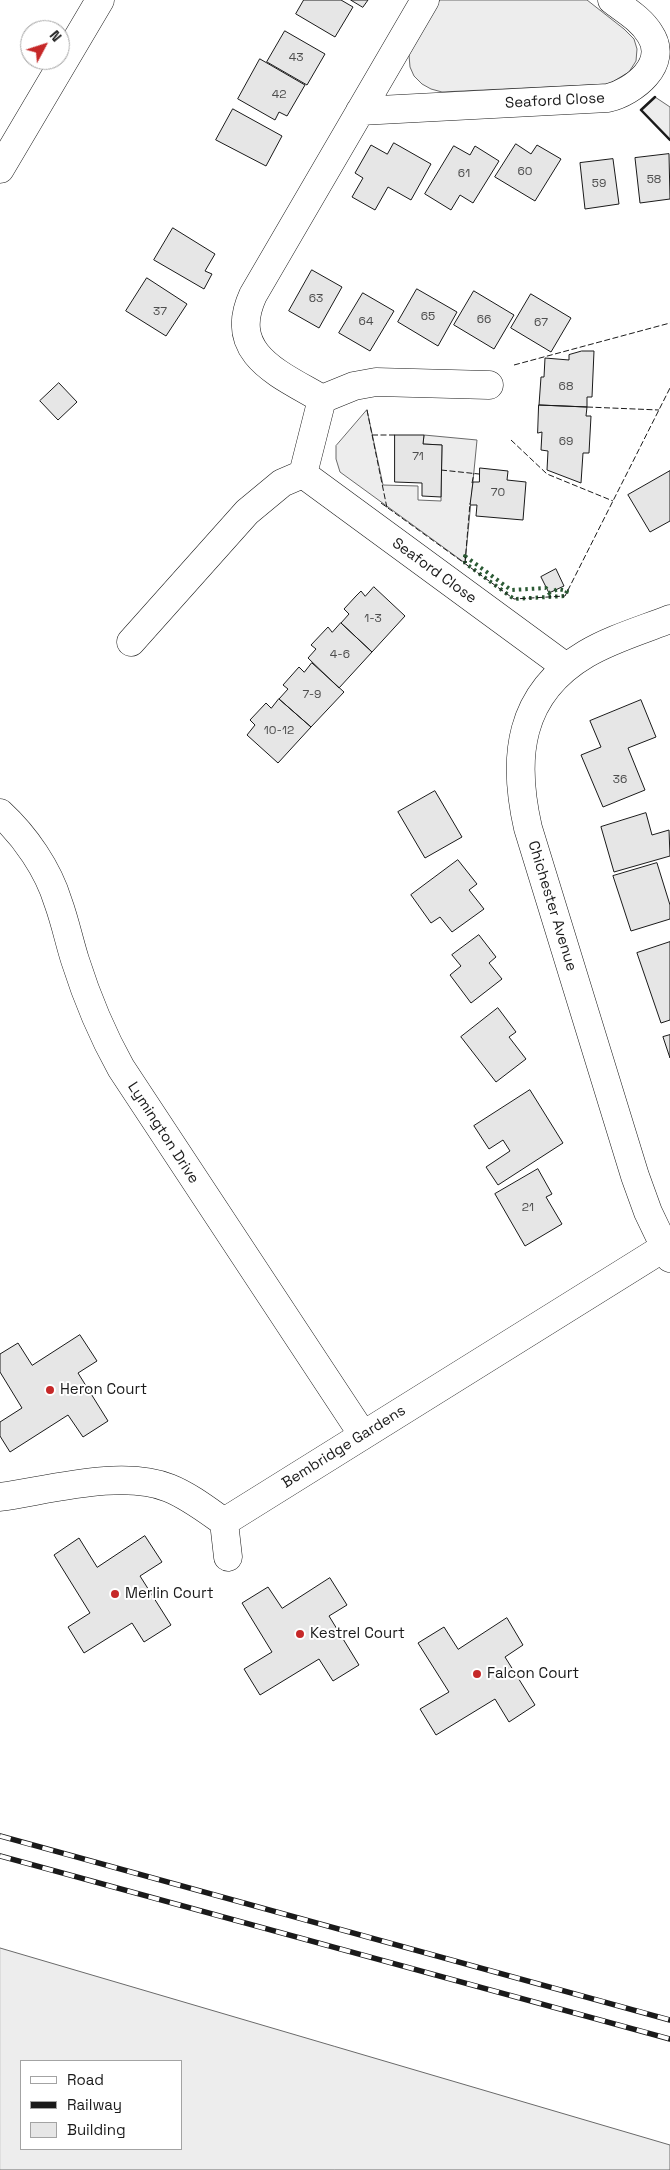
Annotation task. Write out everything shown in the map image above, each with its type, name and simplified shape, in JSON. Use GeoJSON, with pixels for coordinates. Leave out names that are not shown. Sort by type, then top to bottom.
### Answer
{"type":"FeatureCollection","features":[{"type":"Feature","properties":{"kind":"street"},"geometry":{"type":"LineString","coordinates":[[0,169],[100,0]]}},
{"type":"Feature","properties":{"kind":"street"},"geometry":{"type":"LineString","coordinates":[[322,399],[271,369],[260,359],[251,347],[245,320],[253,295],[425,0]]}},
{"type":"Feature","properties":{"kind":"street","name":"Seaford Close"},"geometry":{"type":"LineString","coordinates":[[360,111],[608,98],[620,95],[640,83],[647,75],[655,55],[655,44],[643,26],[612,0]]}},
{"type":"Feature","properties":{"kind":"street"},"geometry":{"type":"LineString","coordinates":[[322,399],[354,386],[376,382],[489,385]]}},
{"type":"Feature","properties":{"kind":"street"},"geometry":{"type":"LineString","coordinates":[[131,642],[247,512],[282,483],[303,474],[322,399]]}},
{"type":"Feature","properties":{"kind":"street","name":"Seaford Close"},"geometry":{"type":"LineString","coordinates":[[303,474],[566,667]]}},
{"type":"Feature","properties":{"kind":"street","name":"Chichester Avenue"},"geometry":{"type":"LineString","coordinates":[[667,1253],[648,1212],[632,1166],[528,828],[521,795],[519,762],[523,738],[532,712],[546,688],[566,667],[587,654],[670,619]]}},
{"type":"Feature","properties":{"kind":"street","name":"Lymington Drive"},"geometry":{"type":"LineString","coordinates":[[0,814],[22,837],[48,878],[58,900],[86,992],[110,1048],[121,1068],[363,1435]]}},
{"type":"Feature","properties":{"kind":"street","name":"Bembridge Gardens"},"geometry":{"type":"LineString","coordinates":[[224,1522],[363,1435],[667,1253]]}},
{"type":"Feature","properties":{"kind":"street"},"geometry":{"type":"LineString","coordinates":[[0,1497],[116,1480],[144,1481],[169,1488],[193,1501],[224,1522],[228,1557]]}},
{"type":"Feature","properties":{"kind":"shaded area"},"geometry":{"type":"Polygon","coordinates":[[[440,0],[587,0],[634,39],[637,49],[636,61],[629,72],[609,84],[442,92],[431,89],[414,76],[410,67],[409,55],[440,0]]]}},
{"type":"Feature","properties":{"kind":"shaded area"},"geometry":{"type":"Polygon","coordinates":[[[655,97],[670,107],[670,140],[641,110],[655,97]]]}},
{"type":"Feature","properties":{"kind":"shaded area"},"geometry":{"type":"Polygon","coordinates":[[[367,410],[383,485],[418,486],[418,500],[441,501],[442,445],[423,444],[424,435],[477,440],[465,563],[340,472],[336,459],[336,446],[367,410]]]}},
{"type":"Feature","properties":{"kind":"shaded area"},"geometry":{"type":"Polygon","coordinates":[[[0,1948],[670,2145],[670,2170],[0,2170],[0,1948]]]}},
{"type":"Feature","properties":{"kind":"building"},"geometry":{"type":"Polygon","coordinates":[[[304,0],[341,0],[353,7],[335,37],[296,14],[304,0]]]}},
{"type":"Feature","properties":{"kind":"building"},"geometry":{"type":"Polygon","coordinates":[[[351,0],[368,0],[363,7],[351,0]]]}},
{"type":"Feature","properties":{"kind":"building"},"geometry":{"type":"Polygon","coordinates":[[[285,31],[325,54],[307,85],[267,62],[285,31]]]}},
{"type":"Feature","properties":{"kind":"building"},"geometry":{"type":"Polygon","coordinates":[[[260,59],[305,85],[287,116],[279,112],[275,120],[238,99],[260,59]]]}},
{"type":"Feature","properties":{"kind":"building"},"geometry":{"type":"Polygon","coordinates":[[[233,109],[282,136],[266,166],[216,140],[233,109]]]}},
{"type":"Feature","properties":{"kind":"building"},"geometry":{"type":"Polygon","coordinates":[[[394,143],[431,164],[411,200],[388,187],[375,210],[352,197],[363,178],[355,173],[371,145],[387,154],[394,143]]]}},
{"type":"Feature","properties":{"kind":"building"},"geometry":{"type":"Polygon","coordinates":[[[516,144],[531,154],[537,145],[561,159],[535,201],[495,177],[516,144]]]}},
{"type":"Feature","properties":{"kind":"building"},"geometry":{"type":"Polygon","coordinates":[[[454,146],[470,155],[475,146],[499,161],[473,203],[460,195],[451,210],[425,194],[454,146]]]}},
{"type":"Feature","properties":{"kind":"building"},"geometry":{"type":"Polygon","coordinates":[[[669,154],[670,199],[640,203],[635,158],[669,154]]]}},
{"type":"Feature","properties":{"kind":"building"},"geometry":{"type":"Polygon","coordinates":[[[613,159],[619,204],[585,209],[580,163],[613,159]]]}},
{"type":"Feature","properties":{"kind":"building"},"geometry":{"type":"Polygon","coordinates":[[[173,228],[215,254],[205,271],[212,274],[204,289],[154,260],[173,228]]]}},
{"type":"Feature","properties":{"kind":"building"},"geometry":{"type":"Polygon","coordinates":[[[312,270],[342,287],[319,328],[289,311],[312,270]]]}},
{"type":"Feature","properties":{"kind":"building"},"geometry":{"type":"Polygon","coordinates":[[[147,278],[187,304],[166,336],[126,311],[147,278]]]}},
{"type":"Feature","properties":{"kind":"building"},"geometry":{"type":"Polygon","coordinates":[[[417,289],[457,312],[438,346],[398,322],[417,289]]]}},
{"type":"Feature","properties":{"kind":"building"},"geometry":{"type":"Polygon","coordinates":[[[474,291],[514,315],[494,349],[454,325],[474,291]]]}},
{"type":"Feature","properties":{"kind":"building"},"geometry":{"type":"Polygon","coordinates":[[[363,293],[394,311],[370,351],[339,333],[363,293]]]}},
{"type":"Feature","properties":{"kind":"building"},"geometry":{"type":"Polygon","coordinates":[[[531,294],[571,318],[551,352],[511,328],[531,294]]]}},
{"type":"Feature","properties":{"kind":"building"},"geometry":{"type":"Polygon","coordinates":[[[582,351],[594,351],[592,397],[587,397],[587,407],[539,405],[541,377],[544,377],[545,358],[569,360],[569,355],[582,351]]]}},
{"type":"Feature","properties":{"kind":"building"},"geometry":{"type":"Polygon","coordinates":[[[59,383],[77,402],[58,420],[40,401],[59,383]]]}},
{"type":"Feature","properties":{"kind":"building"},"geometry":{"type":"Polygon","coordinates":[[[539,405],[587,407],[586,416],[591,416],[589,453],[583,453],[581,483],[547,470],[548,451],[541,450],[542,432],[538,433],[539,405]]]}},
{"type":"Feature","properties":{"kind":"building"},"geometry":{"type":"Polygon","coordinates":[[[395,435],[424,435],[423,444],[442,445],[441,497],[422,496],[422,483],[395,482],[395,435]]]}},
{"type":"Feature","properties":{"kind":"building"},"geometry":{"type":"Polygon","coordinates":[[[480,468],[508,471],[507,480],[526,482],[523,520],[476,516],[477,505],[470,505],[473,482],[479,482],[480,468]]]}},
{"type":"Feature","properties":{"kind":"building"},"geometry":{"type":"Polygon","coordinates":[[[670,471],[670,521],[650,532],[628,495],[670,471]]]}},
{"type":"Feature","properties":{"kind":"building"},"geometry":{"type":"Polygon","coordinates":[[[556,569],[564,586],[549,593],[541,577],[556,569]]]}},
{"type":"Feature","properties":{"kind":"building"},"geometry":{"type":"Polygon","coordinates":[[[374,587],[405,616],[372,652],[341,623],[349,614],[344,609],[361,591],[365,596],[374,587]]]}},
{"type":"Feature","properties":{"kind":"building"},"geometry":{"type":"Polygon","coordinates":[[[341,623],[372,652],[339,688],[308,658],[316,649],[311,645],[328,627],[332,632],[341,623]]]}},
{"type":"Feature","properties":{"kind":"building"},"geometry":{"type":"Polygon","coordinates":[[[312,663],[344,692],[311,727],[279,699],[288,689],[283,685],[299,667],[304,672],[312,663]]]}},
{"type":"Feature","properties":{"kind":"building"},"geometry":{"type":"Polygon","coordinates":[[[279,699],[311,727],[278,763],[247,735],[255,725],[250,720],[266,703],[271,708],[279,699]]]}},
{"type":"Feature","properties":{"kind":"building"},"geometry":{"type":"Polygon","coordinates":[[[641,700],[656,737],[628,748],[645,790],[603,807],[581,755],[601,747],[590,721],[641,700]]]}},
{"type":"Feature","properties":{"kind":"building"},"geometry":{"type":"Polygon","coordinates":[[[435,791],[462,837],[425,858],[398,812],[435,791]]]}},
{"type":"Feature","properties":{"kind":"building"},"geometry":{"type":"Polygon","coordinates":[[[646,813],[652,835],[669,830],[670,856],[614,872],[601,827],[646,813]]]}},
{"type":"Feature","properties":{"kind":"building"},"geometry":{"type":"Polygon","coordinates":[[[458,860],[477,884],[469,890],[484,909],[452,932],[440,917],[431,923],[411,895],[458,860]]]}},
{"type":"Feature","properties":{"kind":"building"},"geometry":{"type":"Polygon","coordinates":[[[657,863],[670,905],[670,919],[631,931],[613,876],[657,863]]]}},
{"type":"Feature","properties":{"kind":"building"},"geometry":{"type":"Polygon","coordinates":[[[479,935],[496,957],[489,963],[502,979],[471,1003],[450,975],[461,966],[452,955],[479,935]]]}},
{"type":"Feature","properties":{"kind":"building"},"geometry":{"type":"Polygon","coordinates":[[[670,942],[670,1020],[661,1023],[637,953],[670,942]]]}},
{"type":"Feature","properties":{"kind":"building"},"geometry":{"type":"Polygon","coordinates":[[[498,1008],[516,1032],[509,1037],[526,1059],[496,1082],[461,1037],[498,1008]]]}},
{"type":"Feature","properties":{"kind":"building"},"geometry":{"type":"Polygon","coordinates":[[[670,1035],[670,1058],[663,1037],[670,1035]]]}},
{"type":"Feature","properties":{"kind":"building"},"geometry":{"type":"Polygon","coordinates":[[[530,1090],[563,1143],[498,1185],[486,1167],[510,1151],[503,1140],[489,1149],[474,1126],[530,1090]]]}},
{"type":"Feature","properties":{"kind":"building"},"geometry":{"type":"Polygon","coordinates":[[[538,1169],[552,1194],[546,1197],[562,1224],[525,1246],[495,1194],[538,1169]]]}},
{"type":"Feature","properties":{"kind":"building","name":"Heron Court"},"geometry":{"type":"Polygon","coordinates":[[[80,1335],[97,1361],[78,1373],[108,1421],[83,1437],[68,1415],[10,1452],[0,1436],[0,1422],[22,1408],[0,1372],[0,1354],[18,1343],[32,1365],[80,1335]]]}},
{"type":"Feature","properties":{"kind":"building","name":"Merlin Court"},"geometry":{"type":"Polygon","coordinates":[[[145,1536],[162,1562],[140,1576],[171,1625],[144,1642],[132,1623],[84,1653],[68,1627],[90,1613],[54,1555],[79,1538],[97,1567],[145,1536]]]}},
{"type":"Feature","properties":{"kind":"building","name":"Kestrel Court"},"geometry":{"type":"Polygon","coordinates":[[[330,1578],[347,1605],[329,1616],[359,1665],[333,1681],[319,1659],[260,1695],[244,1669],[272,1652],[242,1603],[268,1587],[282,1608],[330,1578]]]}},
{"type":"Feature","properties":{"kind":"building","name":"Falcon Court"},"geometry":{"type":"Polygon","coordinates":[[[507,1618],[523,1645],[505,1657],[535,1705],[509,1722],[495,1699],[436,1735],[420,1709],[449,1692],[418,1643],[444,1627],[458,1649],[507,1618]]]}},
{"type":"Feature","properties":{"kind":"railway"},"geometry":{"type":"LineString","coordinates":[[0,1836],[670,2020]]}},
{"type":"Feature","properties":{"kind":"railway"},"geometry":{"type":"LineString","coordinates":[[0,1856],[670,2039]]}},
{"type":"Feature","properties":{"kind":"hedge"},"geometry":{"type":"LineString","coordinates":[[465,556],[511,590],[546,588],[549,593],[558,589],[567,591],[565,596],[514,599],[465,563],[465,556]]}},
{"type":"Feature","properties":{"kind":"fence"},"geometry":{"type":"LineString","coordinates":[[514,365],[670,323]]}},
{"type":"Feature","properties":{"kind":"fence"},"geometry":{"type":"LineString","coordinates":[[381,503],[514,599],[565,596],[670,388]]}},
{"type":"Feature","properties":{"kind":"fence"},"geometry":{"type":"LineString","coordinates":[[587,407],[659,410]]}},
{"type":"Feature","properties":{"kind":"fence"},"geometry":{"type":"LineString","coordinates":[[367,410],[387,508]]}},
{"type":"Feature","properties":{"kind":"fence"},"geometry":{"type":"LineString","coordinates":[[372,435],[395,435]]}},
{"type":"Feature","properties":{"kind":"fence"},"geometry":{"type":"LineString","coordinates":[[511,440],[547,474],[613,501]]}},
{"type":"Feature","properties":{"kind":"fence"},"geometry":{"type":"LineString","coordinates":[[441,470],[479,474]]}},
{"type":"Feature","properties":{"kind":"fence"},"geometry":{"type":"LineString","coordinates":[[472,483],[474,473]]}},
{"type":"Feature","properties":{"kind":"fence"},"geometry":{"type":"LineString","coordinates":[[465,563],[470,503]]}},
{"type":"Feature","properties":{"kind":"wall"},"geometry":{"type":"LineString","coordinates":[[655,97],[641,110],[670,140]]}},
{"type":"Feature","properties":{"kind":"place","name":"Heron Court"},"geometry":{"type":"Point","coordinates":[50,1390]}},
{"type":"Feature","properties":{"kind":"place","name":"Merlin Court"},"geometry":{"type":"Point","coordinates":[115,1594]}},
{"type":"Feature","properties":{"kind":"place","name":"Kestrel Court"},"geometry":{"type":"Point","coordinates":[300,1634]}},
{"type":"Feature","properties":{"kind":"place","name":"Falcon Court"},"geometry":{"type":"Point","coordinates":[477,1674]}}]}
